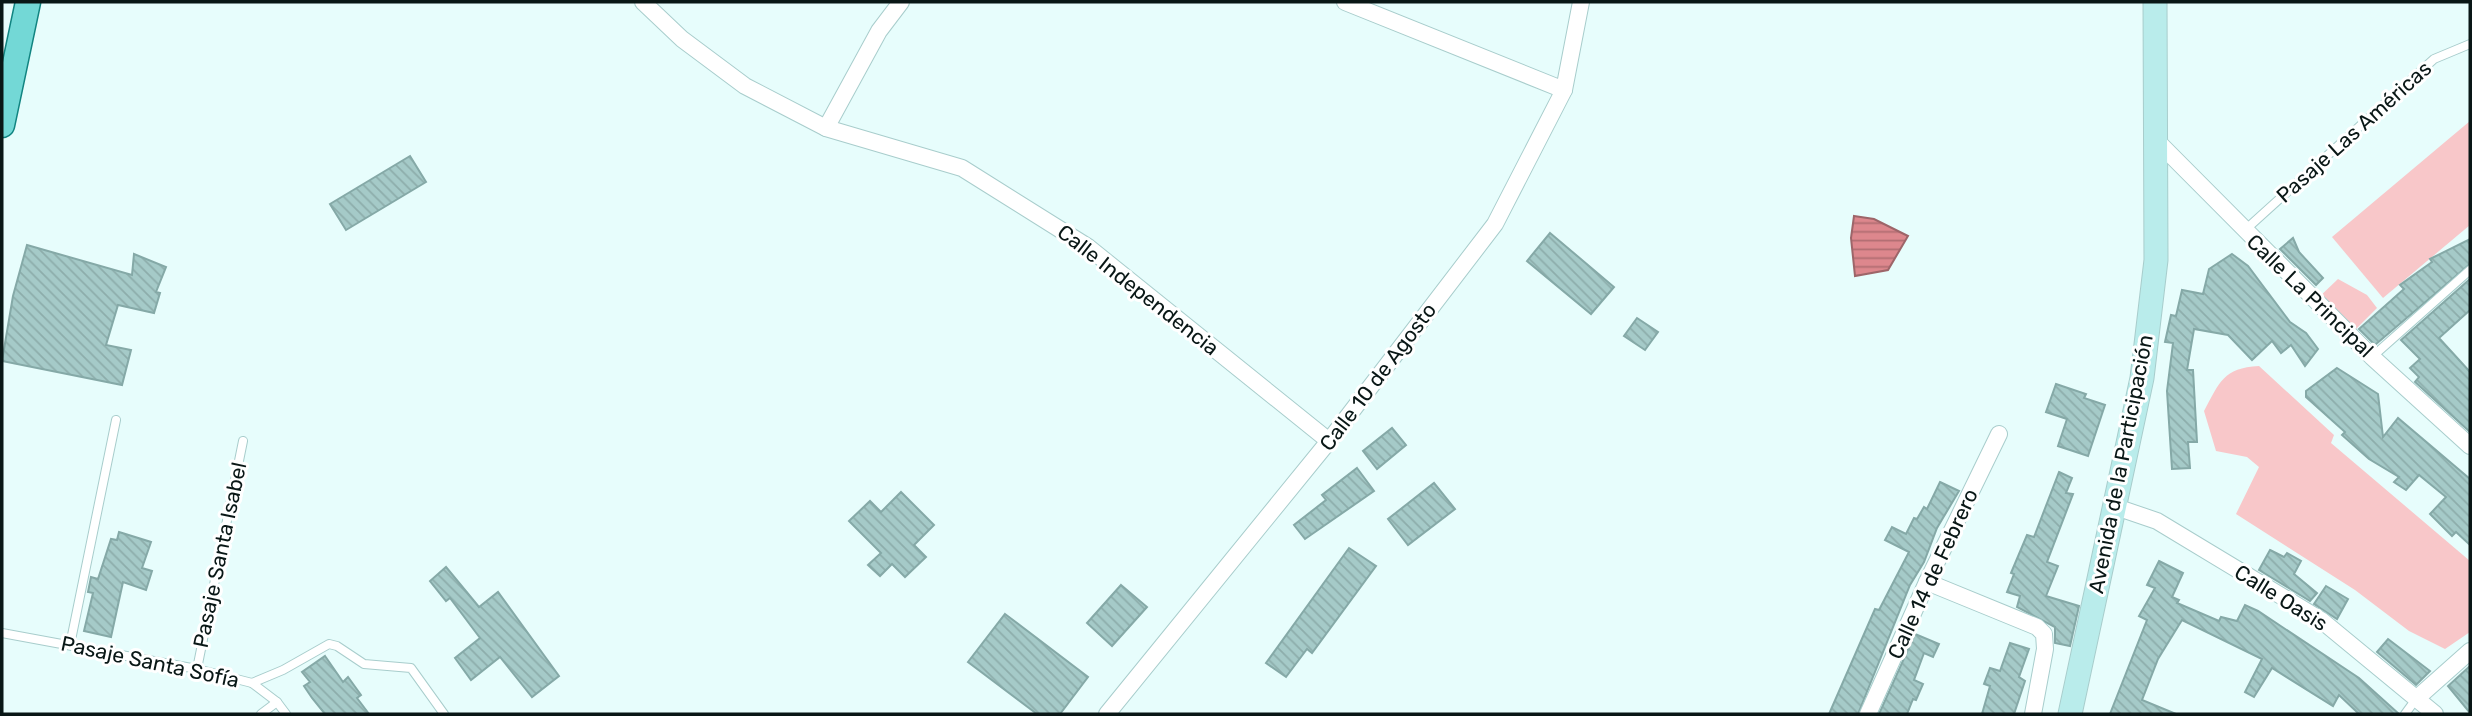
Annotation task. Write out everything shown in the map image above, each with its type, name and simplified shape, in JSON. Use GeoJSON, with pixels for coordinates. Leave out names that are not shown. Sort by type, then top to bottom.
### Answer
{"type":"FeatureCollection","features":[{"type":"Feature","properties":{"kind":"main road"},"geometry":{"type":"LineString","coordinates":[[2,125],[28,2]]}},
{"type":"Feature","properties":{"kind":"main road","name":"Avenida de la Participación"},"geometry":{"type":"LineString","coordinates":[[2070,714],[2142,378],[2155,273],[2155,2]]}},
{"type":"Feature","properties":{"kind":"street","name":"Calle Independencia"},"geometry":{"type":"LineString","coordinates":[[643,2],[682,38],[745,86],[826,128],[962,168],[1088,247],[1329,441]]}},
{"type":"Feature","properties":{"kind":"street"},"geometry":{"type":"LineString","coordinates":[[826,128],[879,31],[901,2]]}},
{"type":"Feature","properties":{"kind":"street"},"geometry":{"type":"LineString","coordinates":[[1345,2],[1564,90]]}},
{"type":"Feature","properties":{"kind":"street","name":"Calle 10 de Agosto"},"geometry":{"type":"LineString","coordinates":[[1107,714],[1329,441],[1495,224],[1564,90],[1581,2]]}},
{"type":"Feature","properties":{"kind":"street","name":"Calle La Principal"},"geometry":{"type":"LineString","coordinates":[[2155,139],[2372,357],[2470,446]]}},
{"type":"Feature","properties":{"kind":"street","name":"Calle 14 de Febrero"},"geometry":{"type":"LineString","coordinates":[[1868,714],[1927,582],[1999,434]]}},
{"type":"Feature","properties":{"kind":"street","name":"Calle Oasis"},"geometry":{"type":"LineString","coordinates":[[2113,506],[2157,521],[2321,620],[2435,714]]}},
{"type":"Feature","properties":{"kind":"street"},"geometry":{"type":"LineString","coordinates":[[1927,582],[2037,627],[2044,634],[2045,649],[2033,714]]}},
{"type":"Feature","properties":{"kind":"street"},"geometry":{"type":"LineString","coordinates":[[2416,699],[2470,651]]}},
{"type":"Feature","properties":{"kind":"lane","name":"Pasaje Las Américas"},"geometry":{"type":"LineString","coordinates":[[2244,231],[2434,59],[2470,44]]}},
{"type":"Feature","properties":{"kind":"lane"},"geometry":{"type":"LineString","coordinates":[[2372,357],[2470,270]]}},
{"type":"Feature","properties":{"kind":"lane"},"geometry":{"type":"LineString","coordinates":[[70,645],[116,420]]}},
{"type":"Feature","properties":{"kind":"lane","name":"Pasaje Santa Isabel"},"geometry":{"type":"LineString","coordinates":[[197,669],[243,441]]}},
{"type":"Feature","properties":{"kind":"lane","name":"Pasaje Santa Sofía"},"geometry":{"type":"LineString","coordinates":[[2,633],[197,669],[252,682],[277,702],[286,714]]}},
{"type":"Feature","properties":{"kind":"lane"},"geometry":{"type":"LineString","coordinates":[[252,682],[283,670],[329,644],[337,646],[364,664],[411,667],[444,714]]}},
{"type":"Feature","properties":{"kind":"lane"},"geometry":{"type":"LineString","coordinates":[[2405,714],[2416,699]]}},
{"type":"Feature","properties":{"kind":"lane"},"geometry":{"type":"LineString","coordinates":[[261,714],[277,702]]}},
{"type":"Feature","properties":{"kind":"shaded area"},"geometry":{"type":"Polygon","coordinates":[[[2470,121],[2470,225],[2383,298],[2332,237],[2470,121]]]}},
{"type":"Feature","properties":{"kind":"shaded area"},"geometry":{"type":"Polygon","coordinates":[[[1854,216],[1874,219],[1908,236],[1888,270],[1855,276],[1851,238],[1854,216]]]}},
{"type":"Feature","properties":{"kind":"shaded area"},"geometry":{"type":"Polygon","coordinates":[[[2338,279],[2367,295],[2377,308],[2352,333],[2315,301],[2338,279]]]}},
{"type":"Feature","properties":{"kind":"shaded area"},"geometry":{"type":"Polygon","coordinates":[[[2259,366],[2334,435],[2331,443],[2470,561],[2470,632],[2445,649],[2409,631],[2355,590],[2236,514],[2259,467],[2247,457],[2216,451],[2204,411],[2214,392],[2230,373],[2259,366]]]}},
{"type":"Feature","properties":{"kind":"building"},"geometry":{"type":"Polygon","coordinates":[[[410,156],[426,182],[346,230],[330,204],[410,156]]]}},
{"type":"Feature","properties":{"kind":"building"},"geometry":{"type":"Polygon","coordinates":[[[1550,233],[1614,287],[1591,314],[1527,261],[1550,233]]]}},
{"type":"Feature","properties":{"kind":"building"},"geometry":{"type":"Polygon","coordinates":[[[2293,238],[2299,252],[2323,278],[2316,285],[2280,249],[2293,238]]]}},
{"type":"Feature","properties":{"kind":"building"},"geometry":{"type":"Polygon","coordinates":[[[2470,239],[2470,264],[2375,345],[2359,329],[2404,289],[2400,285],[2432,262],[2430,259],[2470,239]]]}},
{"type":"Feature","properties":{"kind":"building"},"geometry":{"type":"Polygon","coordinates":[[[27,245],[132,275],[134,254],[166,267],[156,292],[160,293],[154,313],[118,305],[106,345],[131,350],[122,385],[2,361],[13,296],[27,245]]]}},
{"type":"Feature","properties":{"kind":"building"},"geometry":{"type":"Polygon","coordinates":[[[2232,254],[2248,266],[2290,322],[2306,333],[2318,349],[2305,366],[2291,345],[2281,353],[2272,341],[2252,360],[2228,335],[2194,329],[2187,370],[2193,370],[2197,442],[2188,442],[2190,468],[2172,469],[2167,391],[2173,343],[2165,342],[2171,315],[2176,316],[2182,290],[2203,294],[2209,269],[2232,254]]]}},
{"type":"Feature","properties":{"kind":"building"},"geometry":{"type":"Polygon","coordinates":[[[2470,279],[2470,310],[2439,338],[2470,372],[2470,432],[2415,382],[2419,377],[2410,368],[2420,359],[2401,340],[2470,279]]]}},
{"type":"Feature","properties":{"kind":"building"},"geometry":{"type":"Polygon","coordinates":[[[1637,318],[1658,332],[1645,350],[1624,336],[1637,318]]]}},
{"type":"Feature","properties":{"kind":"building"},"geometry":{"type":"Polygon","coordinates":[[[2337,368],[2378,394],[2383,437],[2398,418],[2470,479],[2470,545],[2456,532],[2452,536],[2430,514],[2446,497],[2419,475],[2406,490],[2394,482],[2399,477],[2369,459],[2342,435],[2345,432],[2306,397],[2306,391],[2337,368]]]}},
{"type":"Feature","properties":{"kind":"building"},"geometry":{"type":"Polygon","coordinates":[[[2056,384],[2086,394],[2084,398],[2105,405],[2088,456],[2058,446],[2067,419],[2046,412],[2056,384]]]}},
{"type":"Feature","properties":{"kind":"building"},"geometry":{"type":"Polygon","coordinates":[[[1392,428],[1406,445],[1377,469],[1363,451],[1392,428]]]}},
{"type":"Feature","properties":{"kind":"building"},"geometry":{"type":"Polygon","coordinates":[[[1357,468],[1374,491],[1305,539],[1294,525],[1326,500],[1322,495],[1357,468]]]}},
{"type":"Feature","properties":{"kind":"building"},"geometry":{"type":"Polygon","coordinates":[[[2059,472],[2072,478],[2066,493],[2073,494],[2047,562],[2058,566],[2046,596],[2079,606],[2070,646],[2055,643],[2055,627],[2017,607],[2020,596],[2007,592],[2014,574],[2011,573],[2027,535],[2034,537],[2059,472]]]}},
{"type":"Feature","properties":{"kind":"building"},"geometry":{"type":"Polygon","coordinates":[[[1940,482],[1959,491],[1937,528],[1924,562],[1910,585],[1858,714],[1829,714],[1875,609],[1879,610],[1909,552],[1885,540],[1892,527],[1906,534],[1914,518],[1917,519],[1924,507],[1927,509],[1940,482]]]}},
{"type":"Feature","properties":{"kind":"building"},"geometry":{"type":"Polygon","coordinates":[[[1434,483],[1455,509],[1408,545],[1388,519],[1434,483]]]}},
{"type":"Feature","properties":{"kind":"building"},"geometry":{"type":"Polygon","coordinates":[[[901,492],[934,525],[914,545],[926,557],[905,577],[892,564],[880,576],[868,565],[881,553],[849,521],[870,501],[881,512],[901,492]]]}},
{"type":"Feature","properties":{"kind":"building"},"geometry":{"type":"Polygon","coordinates":[[[119,532],[151,542],[142,568],[152,571],[146,590],[123,582],[111,637],[84,631],[93,593],[88,592],[91,577],[98,579],[111,539],[117,540],[119,532]]]}},
{"type":"Feature","properties":{"kind":"building"},"geometry":{"type":"Polygon","coordinates":[[[1349,548],[1376,566],[1312,653],[1307,649],[1286,677],[1266,663],[1349,548]]]}},
{"type":"Feature","properties":{"kind":"building"},"geometry":{"type":"Polygon","coordinates":[[[2270,550],[2284,557],[2287,553],[2301,561],[2294,574],[2317,593],[2310,601],[2259,570],[2270,550]]]}},
{"type":"Feature","properties":{"kind":"building"},"geometry":{"type":"Polygon","coordinates":[[[2159,561],[2183,573],[2172,597],[2179,600],[2177,603],[2219,621],[2221,617],[2237,621],[2245,605],[2258,611],[2359,678],[2399,714],[2359,714],[2339,695],[2333,706],[2272,668],[2254,697],[2245,692],[2262,659],[2182,620],[2158,659],[2142,700],[2176,714],[2110,714],[2147,620],[2139,616],[2155,588],[2147,585],[2159,561]]]}},
{"type":"Feature","properties":{"kind":"building"},"geometry":{"type":"Polygon","coordinates":[[[446,567],[479,607],[498,592],[559,676],[532,697],[500,657],[471,680],[455,658],[480,638],[450,598],[446,601],[430,581],[446,567]]]}},
{"type":"Feature","properties":{"kind":"building"},"geometry":{"type":"Polygon","coordinates":[[[1121,585],[1147,607],[1112,646],[1087,623],[1121,585]]]}},
{"type":"Feature","properties":{"kind":"building"},"geometry":{"type":"Polygon","coordinates":[[[2326,586],[2348,599],[2337,619],[2314,604],[2326,586]]]}},
{"type":"Feature","properties":{"kind":"building"},"geometry":{"type":"Polygon","coordinates":[[[1005,614],[1088,677],[1060,714],[1037,714],[968,662],[1005,614]]]}},
{"type":"Feature","properties":{"kind":"building"},"geometry":{"type":"Polygon","coordinates":[[[1915,634],[1939,644],[1933,657],[1924,653],[1914,680],[1923,684],[1916,700],[1913,699],[1907,714],[1879,714],[1915,634]]]}},
{"type":"Feature","properties":{"kind":"building"},"geometry":{"type":"Polygon","coordinates":[[[2388,639],[2430,671],[2416,685],[2377,652],[2388,639]]]}},
{"type":"Feature","properties":{"kind":"building"},"geometry":{"type":"Polygon","coordinates":[[[2010,643],[2029,649],[2019,677],[2025,681],[2014,714],[1982,714],[1990,686],[1984,684],[1990,668],[2000,671],[2010,643]]]}},
{"type":"Feature","properties":{"kind":"building"},"geometry":{"type":"Polygon","coordinates":[[[325,656],[343,682],[348,677],[361,695],[357,698],[369,714],[325,714],[312,698],[304,686],[310,682],[302,672],[325,656]]]}},
{"type":"Feature","properties":{"kind":"building"},"geometry":{"type":"Polygon","coordinates":[[[2470,666],[2470,713],[2448,686],[2470,666]]]}}]}
